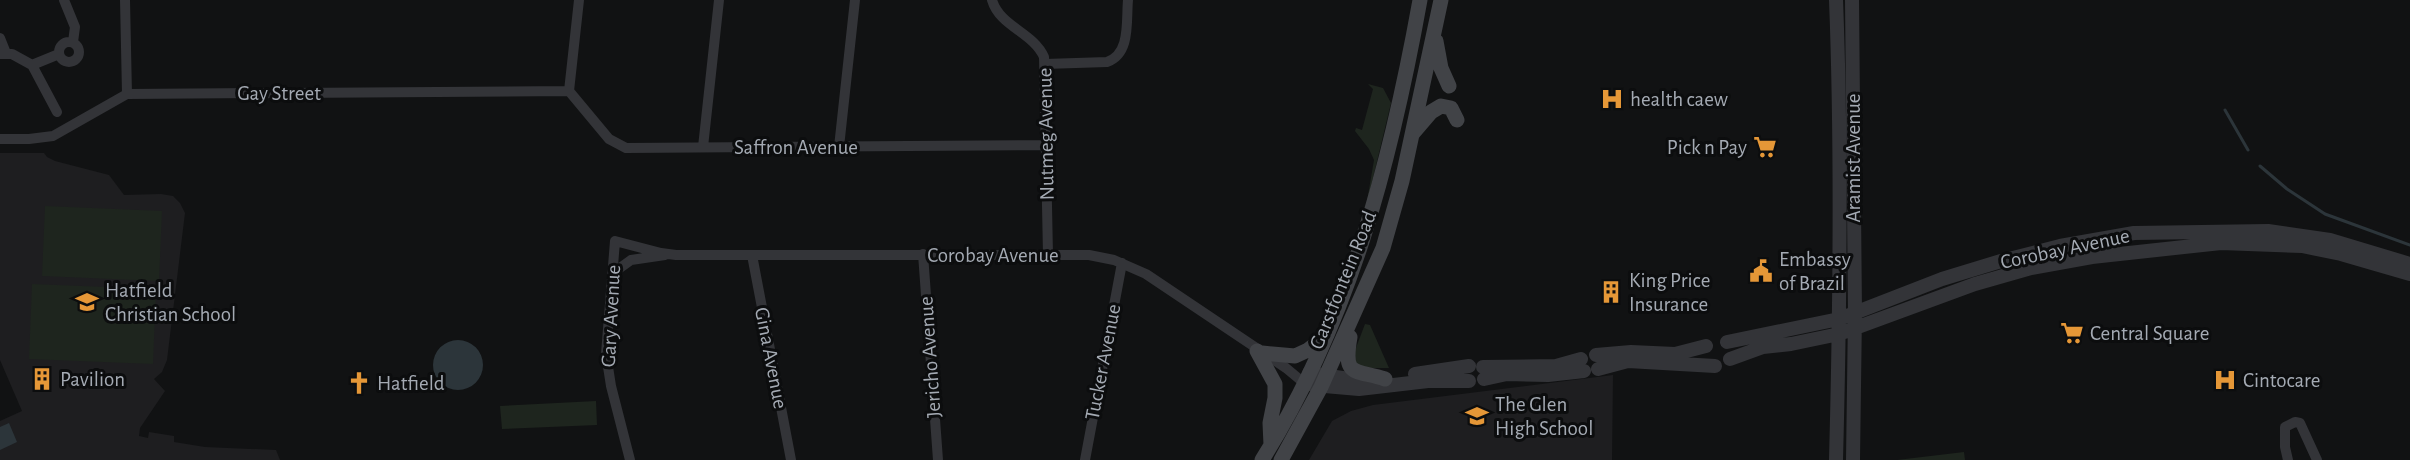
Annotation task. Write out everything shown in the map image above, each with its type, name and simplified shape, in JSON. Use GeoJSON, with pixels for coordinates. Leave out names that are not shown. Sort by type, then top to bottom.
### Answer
{"type":"FeatureCollection","features":[{"type":"Feature","properties":{"kind":"main road","name":"Garstfontein Road"},"geometry":{"type":"LineString","coordinates":[[1262,460],[1327,336],[1353,269],[1382,180],[1405,82],[1420,0]]}},
{"type":"Feature","properties":{"kind":"main road","name":"Garstfontein Road"},"geometry":{"type":"LineString","coordinates":[[1281,460],[1324,382],[1383,248],[1412,136],[1442,0]]}},
{"type":"Feature","properties":{"kind":"main road"},"geometry":{"type":"LineString","coordinates":[[1434,32],[1441,68],[1449,86]]}},
{"type":"Feature","properties":{"kind":"main road"},"geometry":{"type":"LineString","coordinates":[[1412,136],[1431,112],[1441,106],[1451,108],[1457,120]]}},
{"type":"Feature","properties":{"kind":"main road"},"geometry":{"type":"LineString","coordinates":[[1352,322],[1347,357],[1349,366],[1358,373],[1385,379]]}},
{"type":"Feature","properties":{"kind":"main road"},"geometry":{"type":"LineString","coordinates":[[1271,445],[1270,423],[1275,384],[1260,352],[1287,357],[1297,356],[1327,336]]}},
{"type":"Feature","properties":{"kind":"street"},"geometry":{"type":"LineString","coordinates":[[59,54],[67,62],[77,59],[80,50],[73,42],[75,27],[64,0]]}},
{"type":"Feature","properties":{"kind":"street"},"geometry":{"type":"LineString","coordinates":[[125,0],[127,94]]}},
{"type":"Feature","properties":{"kind":"street"},"geometry":{"type":"LineString","coordinates":[[569,91],[579,0]]}},
{"type":"Feature","properties":{"kind":"street"},"geometry":{"type":"LineString","coordinates":[[703,147],[719,0]]}},
{"type":"Feature","properties":{"kind":"street"},"geometry":{"type":"LineString","coordinates":[[839,147],[855,0]]}},
{"type":"Feature","properties":{"kind":"street","name":"Nutmeg Avenue"},"geometry":{"type":"LineString","coordinates":[[992,0],[997,12],[1004,20],[1038,46],[1045,64],[1048,255]]}},
{"type":"Feature","properties":{"kind":"street"},"geometry":{"type":"LineString","coordinates":[[1045,64],[1107,62],[1114,59],[1123,48],[1128,0]]}},
{"type":"Feature","properties":{"kind":"street","name":"Aramist Avenue"},"geometry":{"type":"LineString","coordinates":[[1836,0],[1839,54],[1839,334],[1836,460]]}},
{"type":"Feature","properties":{"kind":"street","name":"Aramist Avenue"},"geometry":{"type":"LineString","coordinates":[[1852,0],[1855,313],[1853,460]]}},
{"type":"Feature","properties":{"kind":"street"},"geometry":{"type":"LineString","coordinates":[[0,38],[3,53],[32,64],[59,54],[63,43],[73,42]]}},
{"type":"Feature","properties":{"kind":"street"},"geometry":{"type":"LineString","coordinates":[[32,64],[57,112]]}},
{"type":"Feature","properties":{"kind":"street","name":"Gay Street"},"geometry":{"type":"LineString","coordinates":[[0,139],[29,140],[53,136],[127,94],[569,91]]}},
{"type":"Feature","properties":{"kind":"street","name":"Saffron Avenue"},"geometry":{"type":"LineString","coordinates":[[569,91],[609,139],[626,148],[1047,145]]}},
{"type":"Feature","properties":{"kind":"street","name":"Corobay Avenue"},"geometry":{"type":"LineString","coordinates":[[1590,364],[1619,352],[1675,354],[1706,346],[1716,339],[1727,342],[1839,319],[1942,279],[2001,261],[2060,246],[2134,233],[2268,231],[2330,240],[2410,264]]}},
{"type":"Feature","properties":{"kind":"street","name":"Corobay Avenue"},"geometry":{"type":"LineString","coordinates":[[615,241],[668,254],[1089,255],[1122,263],[1146,274],[1260,352],[1306,378],[1359,389],[1428,381],[1469,381],[1475,384],[1484,373],[1634,360],[1715,366],[1762,346],[1791,344],[1839,334],[1975,284],[2031,268],[2092,256],[2221,243],[2302,246],[2341,254],[2410,274]]}},
{"type":"Feature","properties":{"kind":"street","name":"Gary Avenue"},"geometry":{"type":"LineString","coordinates":[[615,241],[606,354],[630,460]]}},
{"type":"Feature","properties":{"kind":"street","name":"Corobay Avenue"},"geometry":{"type":"LineString","coordinates":[[613,273],[631,260],[668,254]]}},
{"type":"Feature","properties":{"kind":"street","name":"Jericho Avenue"},"geometry":{"type":"LineString","coordinates":[[923,254],[938,460]]}},
{"type":"Feature","properties":{"kind":"street","name":"Gina Avenue"},"geometry":{"type":"LineString","coordinates":[[752,255],[791,460]]}},
{"type":"Feature","properties":{"kind":"street","name":"Tucker Avenue"},"geometry":{"type":"LineString","coordinates":[[1084,460],[1122,263]]}},
{"type":"Feature","properties":{"kind":"street"},"geometry":{"type":"LineString","coordinates":[[1727,342],[1732,353],[1730,359]]}},
{"type":"Feature","properties":{"kind":"street"},"geometry":{"type":"LineString","coordinates":[[1706,346],[1706,358],[1715,366]]}},
{"type":"Feature","properties":{"kind":"street","name":"Corobay Avenue"},"geometry":{"type":"LineString","coordinates":[[1324,382],[1385,379],[1478,364],[1484,373]]}},
{"type":"Feature","properties":{"kind":"street"},"geometry":{"type":"LineString","coordinates":[[1469,366],[1466,375],[1469,381]]}},
{"type":"Feature","properties":{"kind":"street"},"geometry":{"type":"LineString","coordinates":[[2288,460],[2284,447],[2285,427],[2295,422],[2300,423],[2318,460]]}},
{"type":"Feature","properties":{"kind":"shaded area"},"geometry":{"type":"Polygon","coordinates":[[[1368,84],[1383,88],[1391,103],[1366,207],[1374,160],[1369,149],[1355,131],[1356,128],[1362,130],[1373,89],[1368,84]]]}},
{"type":"Feature","properties":{"kind":"shaded area","name":"Hatfield Christian School"},"geometry":{"type":"Polygon","coordinates":[[[0,153],[44,153],[55,161],[109,175],[124,195],[161,194],[173,196],[180,203],[185,213],[167,360],[162,372],[154,379],[165,391],[140,428],[139,436],[148,438],[149,432],[174,436],[174,442],[205,447],[276,450],[280,460],[0,460],[0,421],[22,411],[0,360],[0,153]]]}},
{"type":"Feature","properties":{"kind":"shaded area"},"geometry":{"type":"Polygon","coordinates":[[[45,206],[162,211],[159,281],[42,276],[45,206]]]}},
{"type":"Feature","properties":{"kind":"shaded area"},"geometry":{"type":"Polygon","coordinates":[[[32,284],[156,289],[153,364],[29,359],[32,284]]]}},
{"type":"Feature","properties":{"kind":"shaded area"},"geometry":{"type":"Polygon","coordinates":[[[1365,324],[1370,325],[1389,368],[1364,368],[1355,363],[1354,353],[1365,324]]]}},
{"type":"Feature","properties":{"kind":"shaded area"},"geometry":{"type":"Polygon","coordinates":[[[458,340],[476,347],[483,365],[476,383],[458,390],[440,383],[433,365],[440,347],[458,340]]]}},
{"type":"Feature","properties":{"kind":"shaded area","name":"The Glen High School"},"geometry":{"type":"Polygon","coordinates":[[[1613,375],[1612,460],[1309,460],[1332,421],[1351,411],[1373,405],[1613,375]]]}},
{"type":"Feature","properties":{"kind":"shaded area"},"geometry":{"type":"Polygon","coordinates":[[[596,401],[597,425],[502,429],[500,406],[596,401]]]}},
{"type":"Feature","properties":{"kind":"shaded area"},"geometry":{"type":"Polygon","coordinates":[[[9,423],[17,442],[0,450],[0,427],[9,423]]]}},
{"type":"Feature","properties":{"kind":"shaded area"},"geometry":{"type":"Polygon","coordinates":[[[1964,452],[1965,460],[1897,460],[1964,452]]]}},
{"type":"Feature","properties":{"kind":"waterway"},"geometry":{"type":"LineString","coordinates":[[2225,110],[2248,150]]}},
{"type":"Feature","properties":{"kind":"waterway"},"geometry":{"type":"LineString","coordinates":[[2260,166],[2287,189],[2325,214],[2410,245]]}},
{"type":"Feature","properties":{"kind":"place","name":"health caew"},"geometry":{"type":"Point","coordinates":[1612,99]}},
{"type":"Feature","properties":{"kind":"place","name":"Pick n Pay"},"geometry":{"type":"Point","coordinates":[1765,147]}},
{"type":"Feature","properties":{"kind":"place","name":"Embassy of Brazil"},"geometry":{"type":"Point","coordinates":[1761,271]}},
{"type":"Feature","properties":{"kind":"place","name":"King Price Insurance"},"geometry":{"type":"Point","coordinates":[1611,292]}},
{"type":"Feature","properties":{"kind":"place","name":"Hatfield Christian School"},"geometry":{"type":"Point","coordinates":[87,302]}},
{"type":"Feature","properties":{"kind":"place","name":"Central Square"},"geometry":{"type":"Point","coordinates":[2072,333]}},
{"type":"Feature","properties":{"kind":"place","name":"Pavilion"},"geometry":{"type":"Point","coordinates":[42,379]}},
{"type":"Feature","properties":{"kind":"place","name":"Cintocare"},"geometry":{"type":"Point","coordinates":[2225,380]}},
{"type":"Feature","properties":{"kind":"place","name":"Hatfield"},"geometry":{"type":"Point","coordinates":[359,383]}},
{"type":"Feature","properties":{"kind":"place","name":"The Glen High School"},"geometry":{"type":"Point","coordinates":[1477,416]}}]}
